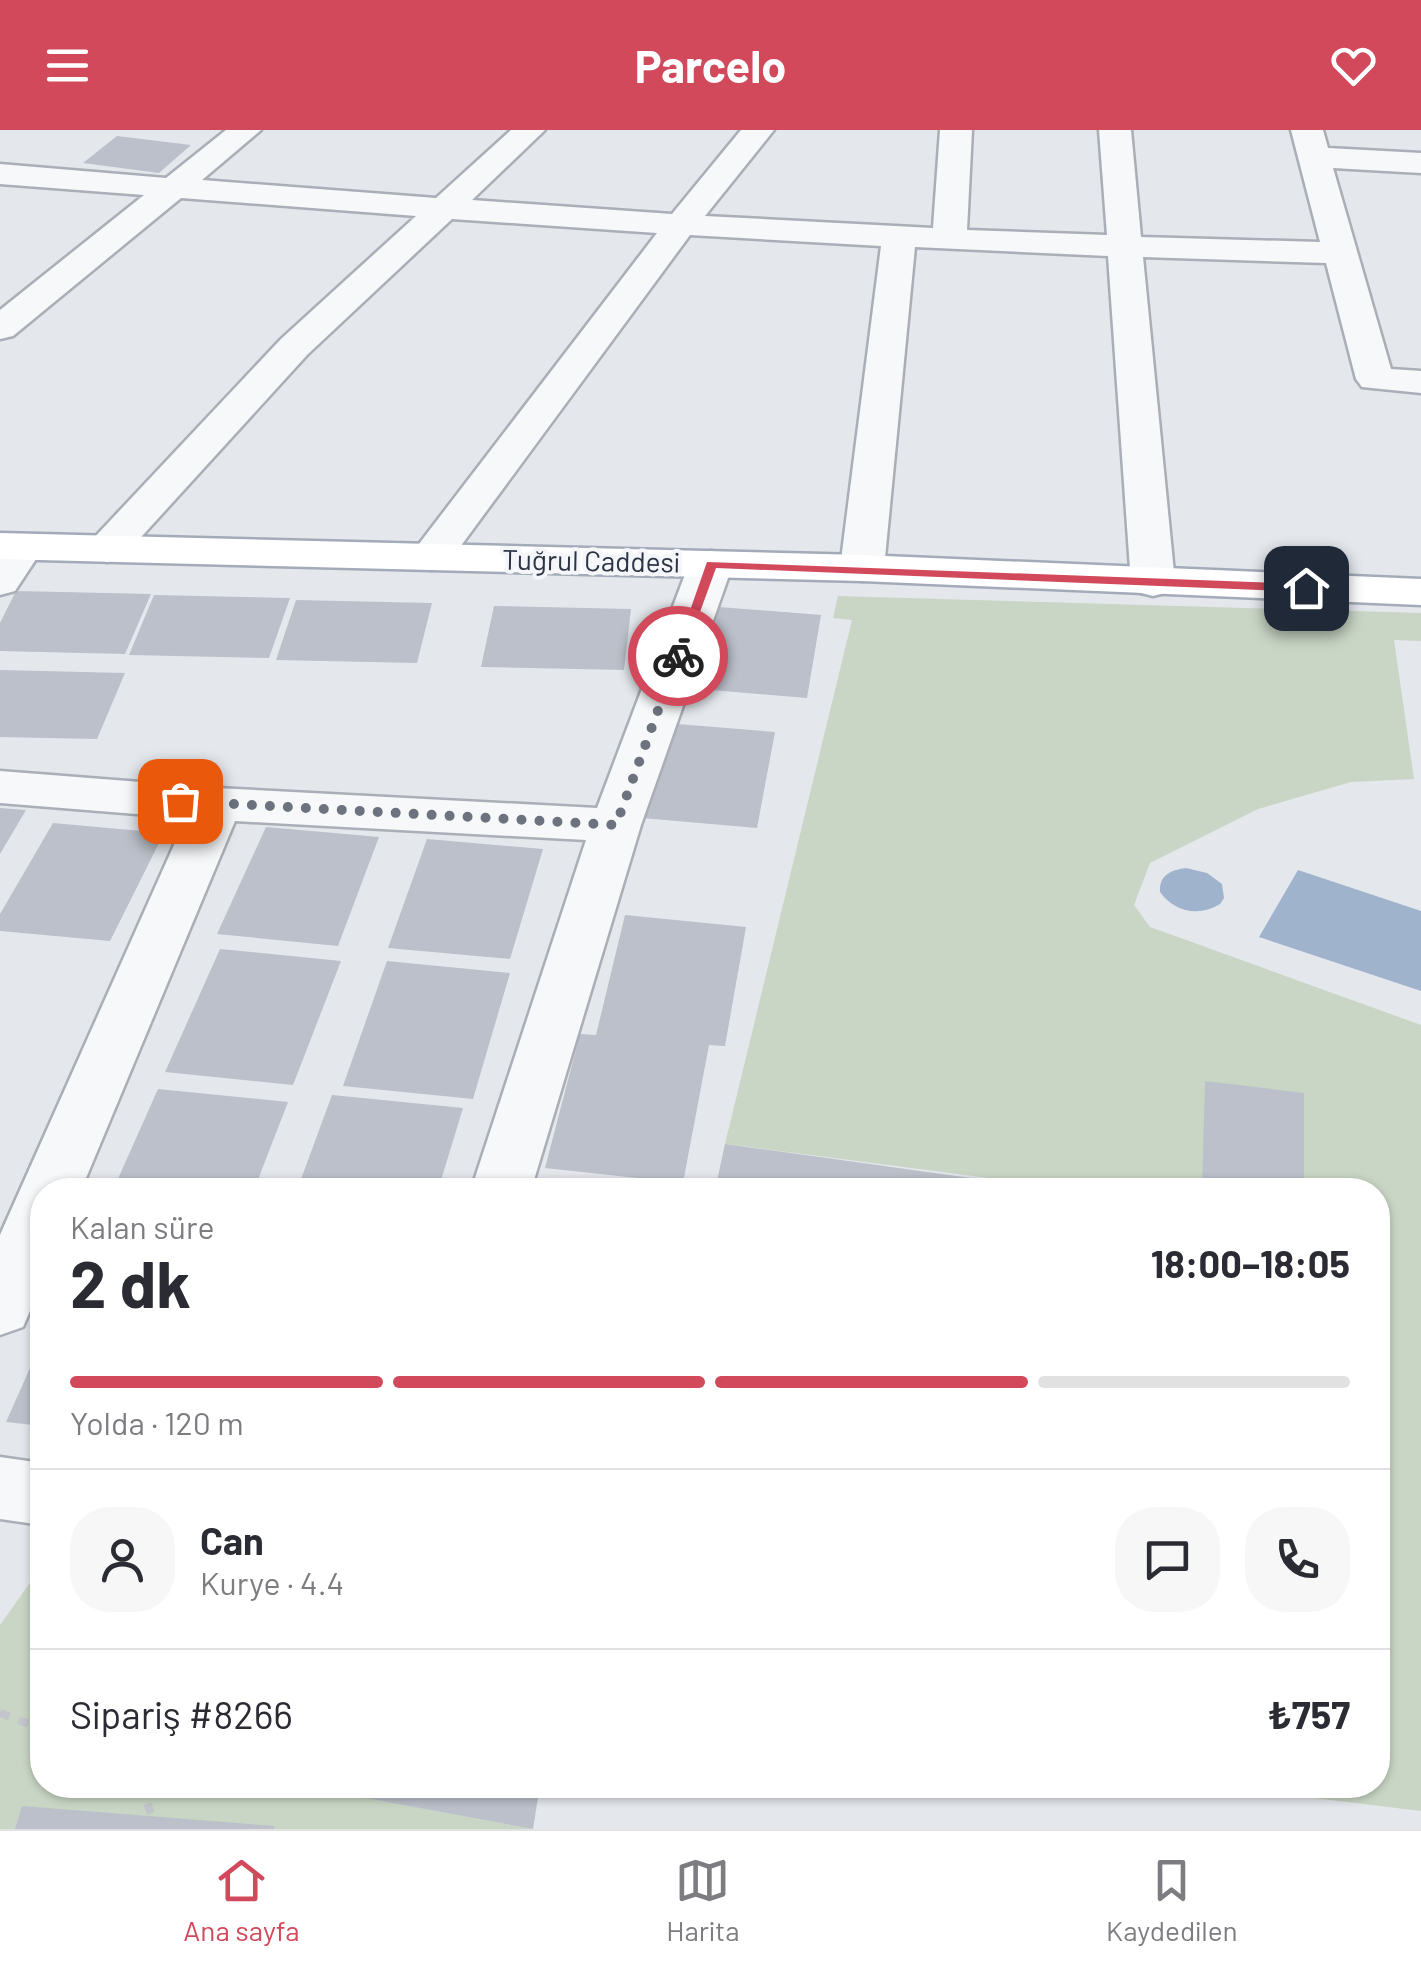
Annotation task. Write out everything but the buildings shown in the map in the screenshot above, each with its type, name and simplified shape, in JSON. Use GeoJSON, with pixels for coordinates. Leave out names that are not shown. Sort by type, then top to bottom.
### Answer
{"type":"FeatureCollection","features":[{"type":"Feature","properties":{"kind":"main road","name":"Tuğrul Caddesi"},"geometry":{"type":"LineString","coordinates":[[8,558],[107,550],[431,557],[862,568],[1421,592]]}},
{"type":"Feature","properties":{"kind":"street"},"geometry":{"type":"LineString","coordinates":[[0,328],[245,130]]}},
{"type":"Feature","properties":{"kind":"street"},"geometry":{"type":"LineString","coordinates":[[107,550],[294,347],[529,130]]}},
{"type":"Feature","properties":{"kind":"street"},"geometry":{"type":"LineString","coordinates":[[431,557],[681,224],[758,130]]}},
{"type":"Feature","properties":{"kind":"street"},"geometry":{"type":"LineString","coordinates":[[949,240],[956,130]]}},
{"type":"Feature","properties":{"kind":"street"},"geometry":{"type":"LineString","coordinates":[[1115,130],[1152,583]]}},
{"type":"Feature","properties":{"kind":"street"},"geometry":{"type":"LineString","coordinates":[[1421,163],[1311,144],[1374,379],[1421,382]]}},
{"type":"Feature","properties":{"kind":"street"},"geometry":{"type":"LineString","coordinates":[[0,174],[445,210],[949,240],[1340,253]]}},
{"type":"Feature","properties":{"kind":"street"},"geometry":{"type":"LineString","coordinates":[[862,568],[899,237]]}},
{"type":"Feature","properties":{"kind":"street"},"geometry":{"type":"LineString","coordinates":[[505,1178],[616,825],[712,564]]}},
{"type":"Feature","properties":{"kind":"street"},"geometry":{"type":"LineString","coordinates":[[0,788],[216,804],[616,825]]}},
{"type":"Feature","properties":{"kind":"street"},"geometry":{"type":"LineString","coordinates":[[56,1178],[216,804]]}},
{"type":"Feature","properties":{"kind":"street"},"geometry":{"type":"LineString","coordinates":[[0,1308],[30,1237]]}},
{"type":"Feature","properties":{"kind":"street"},"geometry":{"type":"LineString","coordinates":[[0,1488],[30,1492]]}},
{"type":"Feature","properties":{"kind":"path"},"geometry":{"type":"LineString","coordinates":[[0,1713],[30,1724]]}},
{"type":"Feature","properties":{"kind":"path"},"geometry":{"type":"LineString","coordinates":[[145,1798],[152,1817]]}},
{"type":"Feature","properties":{"kind":"green space"},"geometry":{"type":"Polygon","coordinates":[[[838,596],[1421,613],[1421,641],[1394,640],[1414,779],[1351,782],[1258,809],[1150,863],[1134,905],[1150,927],[1421,1025],[1421,1811],[1314,1798],[1390,1798],[1390,1178],[990,1178],[725,1144],[852,620],[833,618],[838,596]]]}},
{"type":"Feature","properties":{"kind":"green space"},"geometry":{"type":"Polygon","coordinates":[[[30,1583],[30,1798],[366,1798],[533,1829],[0,1829],[0,1625],[30,1583]]]}},
{"type":"Feature","properties":{"kind":"water"},"geometry":{"type":"Polygon","coordinates":[[[1186,868],[1207,873],[1222,884],[1224,898],[1220,904],[1195,911],[1166,899],[1160,892],[1164,877],[1186,868]]]}},
{"type":"Feature","properties":{"kind":"water"},"geometry":{"type":"Polygon","coordinates":[[[1298,870],[1421,911],[1421,991],[1259,937],[1298,870]]]}},
{"type":"Feature","properties":{"kind":"way so far"},"geometry":{"type":"LineString","coordinates":[[180,801],[616,825],[678,656]]}},
{"type":"Feature","properties":{"kind":"route"},"geometry":{"type":"LineString","coordinates":[[678,656],[712,564],[1306,588]]}}]}
